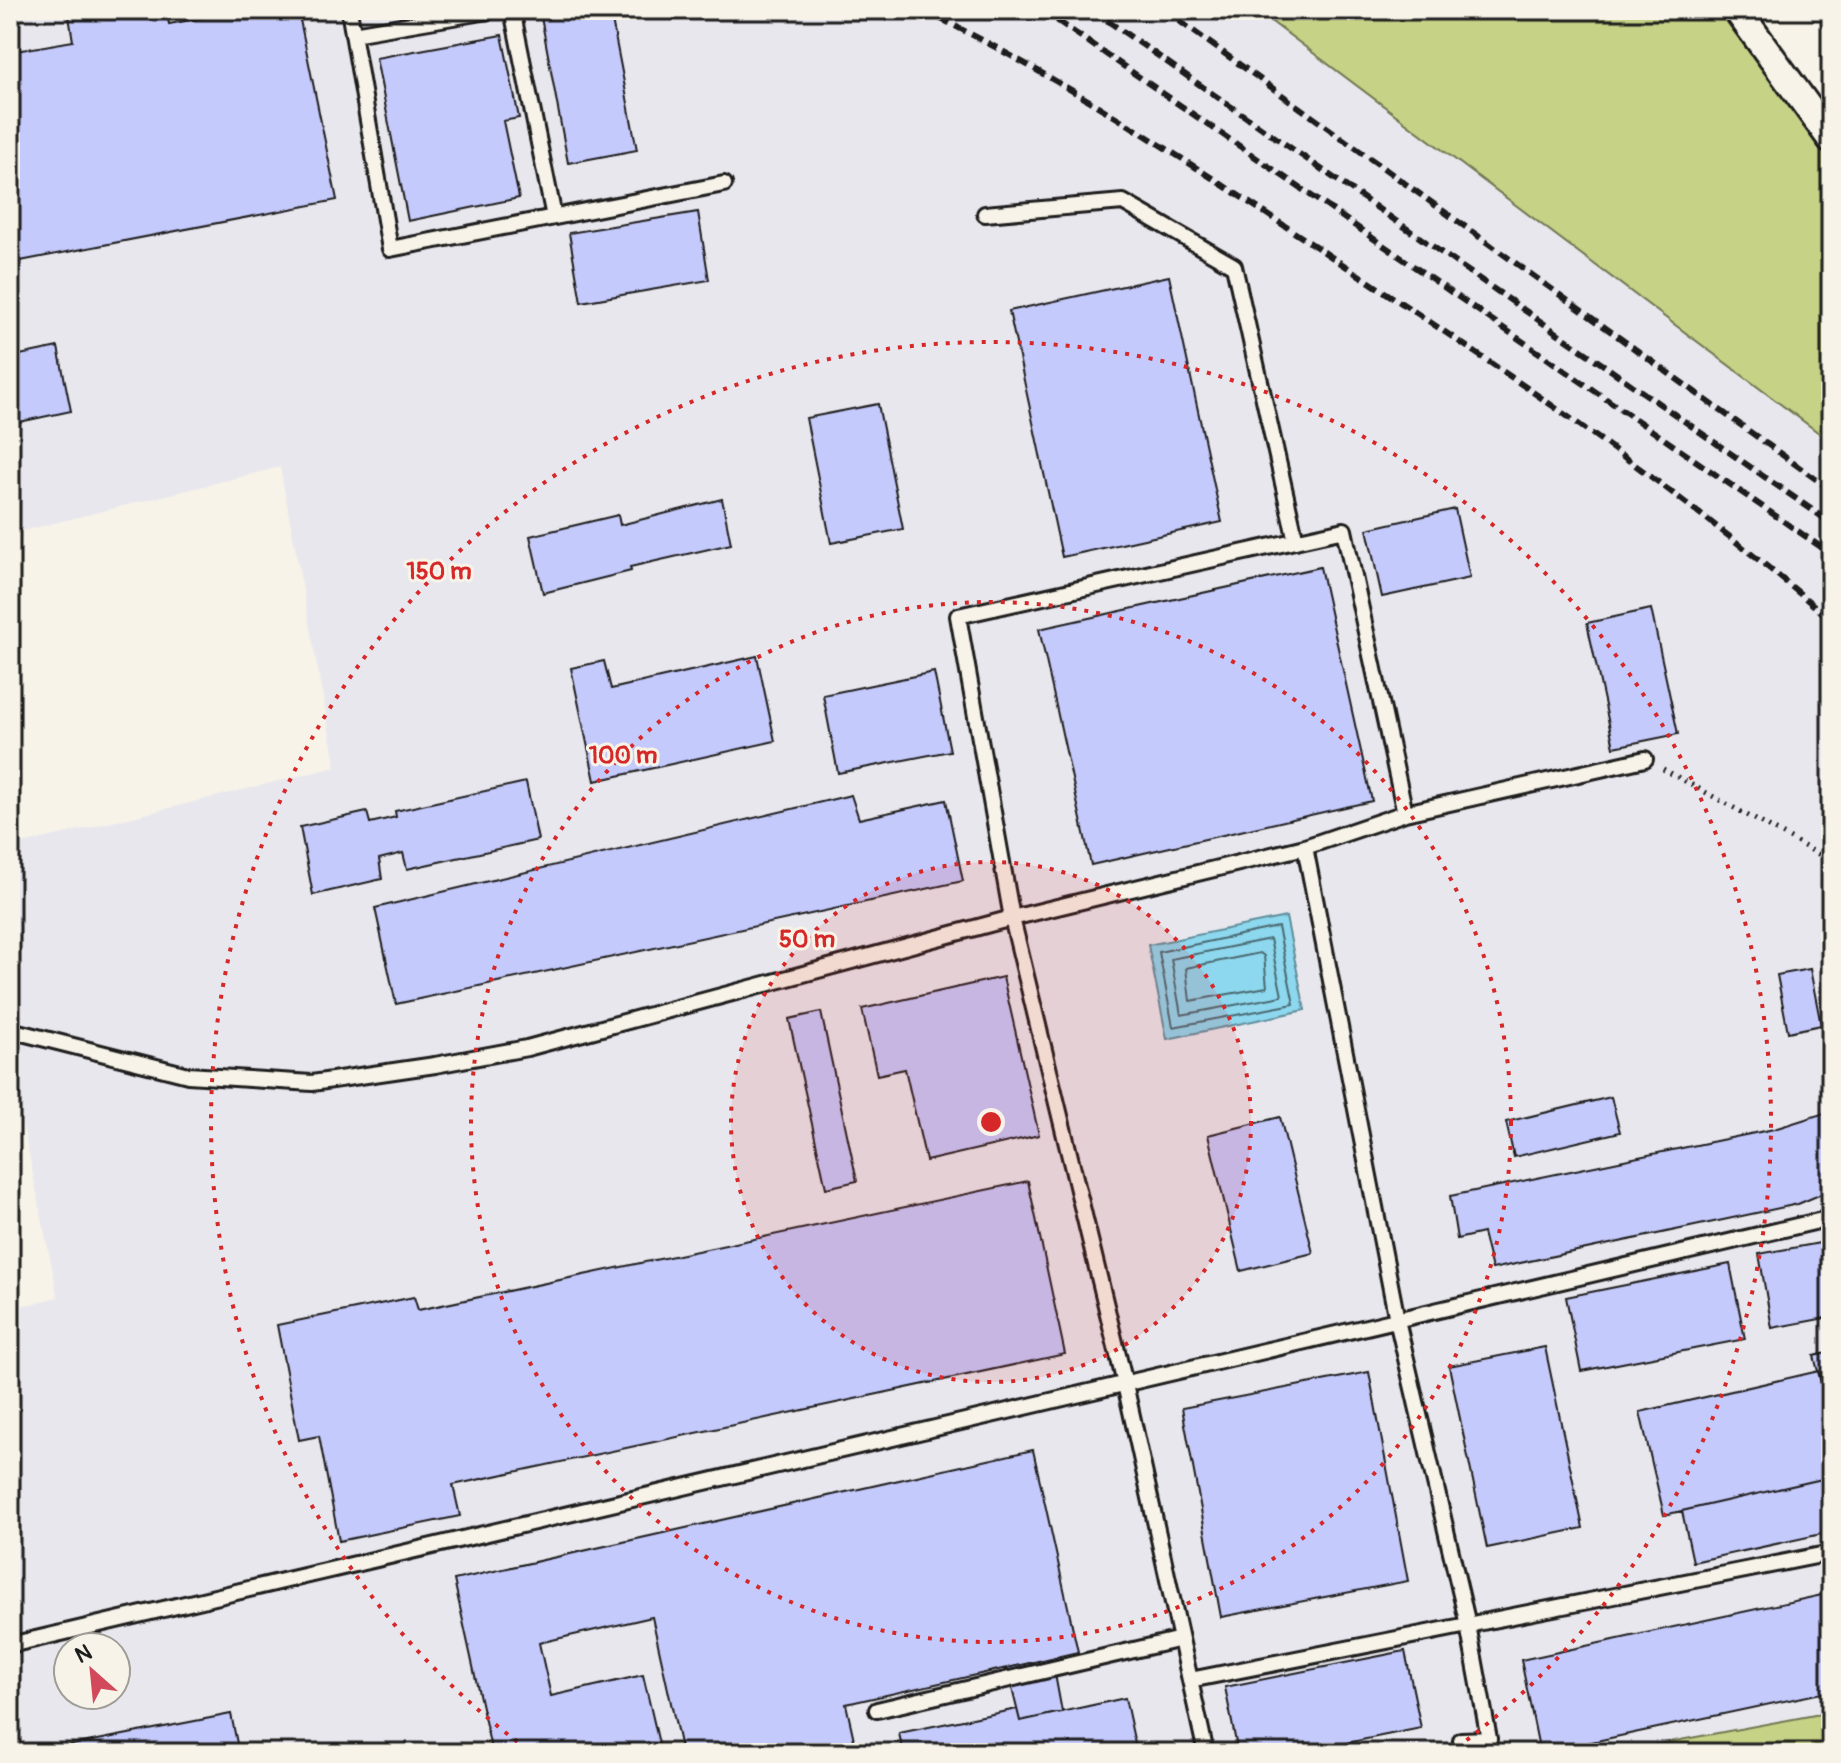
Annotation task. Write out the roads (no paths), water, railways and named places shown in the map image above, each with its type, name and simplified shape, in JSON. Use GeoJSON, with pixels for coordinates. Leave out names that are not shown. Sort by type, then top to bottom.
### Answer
{"type":"FeatureCollection","features":[{"type":"Feature","properties":{"kind":"street"},"geometry":{"type":"LineString","coordinates":[[1737,10],[1831,139]]}},
{"type":"Feature","properties":{"kind":"lane"},"geometry":{"type":"LineString","coordinates":[[349,10],[390,249],[724,184]]}},
{"type":"Feature","properties":{"kind":"lane"},"geometry":{"type":"LineString","coordinates":[[353,34],[494,10]]}},
{"type":"Feature","properties":{"kind":"lane"},"geometry":{"type":"LineString","coordinates":[[512,10],[554,217]]}},
{"type":"Feature","properties":{"kind":"lane"},"geometry":{"type":"LineString","coordinates":[[985,214],[1123,202],[1234,266],[1296,541]]}},
{"type":"Feature","properties":{"kind":"lane"},"geometry":{"type":"LineString","coordinates":[[1206,1753],[1125,1384],[1012,918],[958,616],[1344,530],[1405,813]]}},
{"type":"Feature","properties":{"kind":"lane"},"geometry":{"type":"LineString","coordinates":[[10,1030],[188,1075],[312,1083],[527,1048],[1012,918],[1305,847],[1405,813],[1645,759]]}},
{"type":"Feature","properties":{"kind":"lane"},"geometry":{"type":"LineString","coordinates":[[1305,847],[1397,1320],[1468,1625],[1489,1739],[1462,1746]]}},
{"type":"Feature","properties":{"kind":"lane"},"geometry":{"type":"LineString","coordinates":[[10,1645],[1831,1218]]}},
{"type":"Feature","properties":{"kind":"lane"},"geometry":{"type":"LineString","coordinates":[[1190,1680],[1831,1553]]}},
{"type":"Feature","properties":{"kind":"lane"},"geometry":{"type":"LineString","coordinates":[[877,1710],[1181,1639]]}},
{"type":"Feature","properties":{"kind":"water"},"geometry":{"type":"Polygon","coordinates":[[[1286,917],[1305,1010],[1167,1039],[1148,945],[1286,917]]]}},
{"type":"Feature","properties":{"kind":"railway"},"geometry":{"type":"LineString","coordinates":[[923,10],[1028,65],[1129,125],[1457,340],[1648,474],[1831,620]]}},
{"type":"Feature","properties":{"kind":"railway"},"geometry":{"type":"LineString","coordinates":[[1042,10],[1831,554]]}},
{"type":"Feature","properties":{"kind":"railway"},"geometry":{"type":"LineString","coordinates":[[1092,10],[1831,523]]}},
{"type":"Feature","properties":{"kind":"railway"},"geometry":{"type":"LineString","coordinates":[[1164,10],[1831,490]]}}]}
